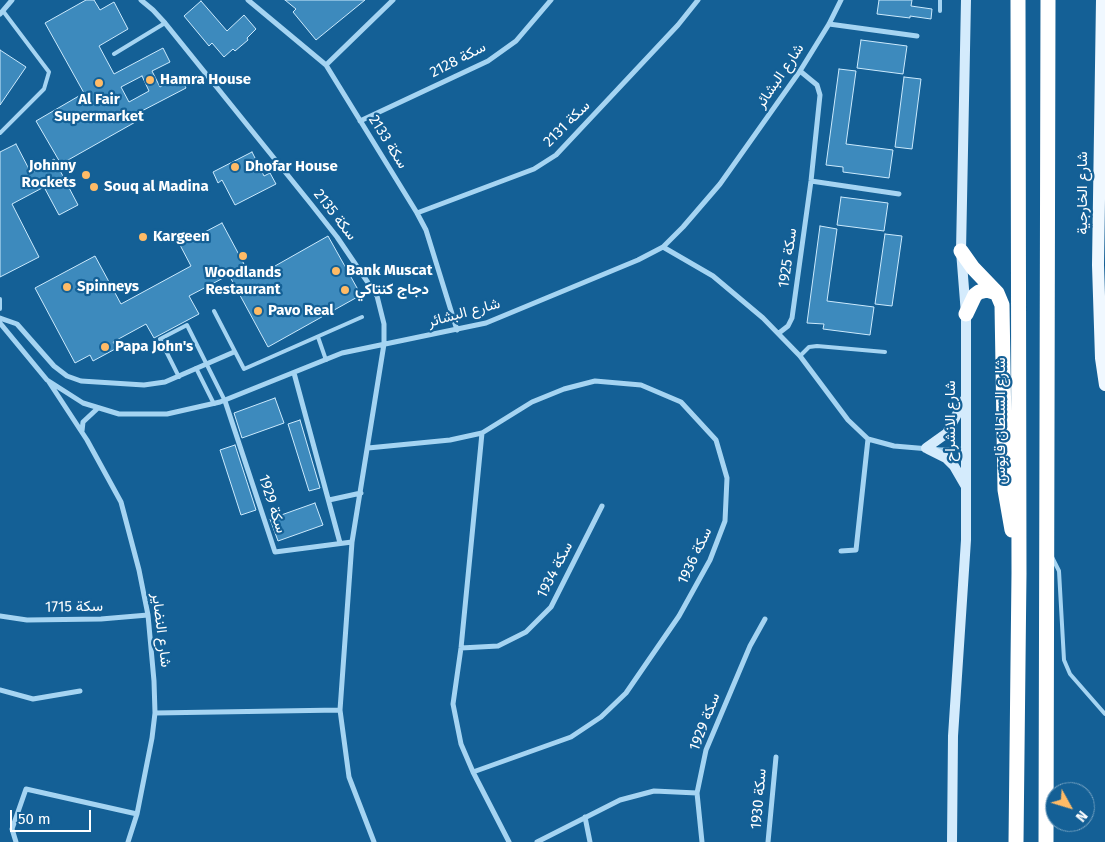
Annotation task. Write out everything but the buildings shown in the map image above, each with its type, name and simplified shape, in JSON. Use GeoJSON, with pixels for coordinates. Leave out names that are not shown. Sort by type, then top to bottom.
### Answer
{"type":"FeatureCollection","features":[{"type":"Feature","properties":{"kind":"highway","name":"شارع السلطان قابوس"},"geometry":{"type":"LineString","coordinates":[[1016,842],[1019,573],[1018,0]]}},
{"type":"Feature","properties":{"kind":"highway"},"geometry":{"type":"LineString","coordinates":[[1046,842],[1048,0]]}},
{"type":"Feature","properties":{"kind":"highway"},"geometry":{"type":"LineString","coordinates":[[961,252],[969,264],[997,293],[1002,304],[1005,490],[1019,573]]}},
{"type":"Feature","properties":{"kind":"highway"},"geometry":{"type":"LineString","coordinates":[[966,314],[975,295],[979,292],[986,290],[997,293]]}},
{"type":"Feature","properties":{"kind":"main road","name":"شارع الخارجية"},"geometry":{"type":"LineString","coordinates":[[1102,0],[1098,265],[1101,358],[1105,385]]}},
{"type":"Feature","properties":{"kind":"street"},"geometry":{"type":"LineString","coordinates":[[1,12],[12,0]]}},
{"type":"Feature","properties":{"kind":"street","name":"سكة 2135"},"geometry":{"type":"LineString","coordinates":[[141,0],[164,23],[306,197],[359,269],[377,296],[384,324],[384,344]]}},
{"type":"Feature","properties":{"kind":"street","name":"سكة 2133"},"geometry":{"type":"LineString","coordinates":[[248,0],[326,65],[426,230],[457,330]]}},
{"type":"Feature","properties":{"kind":"street"},"geometry":{"type":"LineString","coordinates":[[326,65],[394,0]]}},
{"type":"Feature","properties":{"kind":"street","name":"سكة 2128"},"geometry":{"type":"LineString","coordinates":[[360,121],[488,61],[516,41],[552,0]]}},
{"type":"Feature","properties":{"kind":"street","name":"سكة 2131"},"geometry":{"type":"LineString","coordinates":[[417,213],[534,169],[556,155],[678,25],[698,0]]}},
{"type":"Feature","properties":{"kind":"street","name":"شارع البشائر"},"geometry":{"type":"LineString","coordinates":[[0,323],[47,380],[83,403],[119,414],[167,414],[214,404],[342,353],[486,323],[638,260],[663,247],[720,184],[800,71],[829,24],[841,0]]}},
{"type":"Feature","properties":{"kind":"street","name":"شارع الانشراح"},"geometry":{"type":"LineString","coordinates":[[952,842],[953,736],[966,540],[966,314],[961,252],[966,0]]}},
{"type":"Feature","properties":{"kind":"street"},"geometry":{"type":"LineString","coordinates":[[829,24],[917,36]]}},
{"type":"Feature","properties":{"kind":"street","name":"سكة 1925"},"geometry":{"type":"LineString","coordinates":[[779,333],[788,326],[792,318],[811,181],[820,95],[817,85],[800,71]]}},
{"type":"Feature","properties":{"kind":"street"},"geometry":{"type":"LineString","coordinates":[[811,181],[899,194]]}},
{"type":"Feature","properties":{"kind":"street"},"geometry":{"type":"LineString","coordinates":[[663,247],[714,276],[764,318],[800,356],[848,420],[868,439],[894,446],[967,449]]}},
{"type":"Feature","properties":{"kind":"street"},"geometry":{"type":"LineString","coordinates":[[0,318],[17,324],[54,366],[67,376],[81,381],[144,385],[165,382],[234,352]]}},
{"type":"Feature","properties":{"kind":"street"},"geometry":{"type":"LineString","coordinates":[[374,842],[349,777],[340,710],[352,542],[384,344]]}},
{"type":"Feature","properties":{"kind":"street"},"geometry":{"type":"LineString","coordinates":[[294,372],[340,543]]}},
{"type":"Feature","properties":{"kind":"street","name":"شارع النضاير"},"geometry":{"type":"LineString","coordinates":[[47,380],[82,432],[121,502],[139,570],[148,616],[155,713],[137,814],[128,842]]}},
{"type":"Feature","properties":{"kind":"street","name":"سكة 1936"},"geometry":{"type":"LineString","coordinates":[[368,448],[450,440],[482,433],[532,402],[564,389],[595,381],[641,385],[681,402],[716,440],[727,478],[725,520],[710,560],[678,616],[626,693],[601,717],[570,737],[473,772]]}},
{"type":"Feature","properties":{"kind":"street"},"geometry":{"type":"LineString","coordinates":[[927,448],[947,433],[958,416],[966,396]]}},
{"type":"Feature","properties":{"kind":"street","name":"سكة 1929"},"geometry":{"type":"LineString","coordinates":[[225,400],[274,552],[352,542]]}},
{"type":"Feature","properties":{"kind":"street"},"geometry":{"type":"LineString","coordinates":[[82,432],[83,422],[98,408]]}},
{"type":"Feature","properties":{"kind":"street"},"geometry":{"type":"LineString","coordinates":[[482,433],[461,648],[453,704],[461,744],[473,772],[509,842]]}},
{"type":"Feature","properties":{"kind":"street"},"geometry":{"type":"LineString","coordinates":[[840,551],[856,550],[868,439]]}},
{"type":"Feature","properties":{"kind":"street"},"geometry":{"type":"LineString","coordinates":[[927,448],[946,458],[954,466],[966,488]]}},
{"type":"Feature","properties":{"kind":"street"},"geometry":{"type":"LineString","coordinates":[[329,500],[361,493]]}},
{"type":"Feature","properties":{"kind":"street","name":"سكة 1934"},"geometry":{"type":"LineString","coordinates":[[461,648],[498,646],[526,632],[551,608],[602,506]]}},
{"type":"Feature","properties":{"kind":"street","name":"سكة 1715"},"geometry":{"type":"LineString","coordinates":[[0,616],[27,620],[101,620],[148,616]]}},
{"type":"Feature","properties":{"kind":"street","name":"سكة 1929"},"geometry":{"type":"LineString","coordinates":[[702,842],[697,793],[706,750],[750,646],[766,618]]}},
{"type":"Feature","properties":{"kind":"street"},"geometry":{"type":"LineString","coordinates":[[0,690],[33,699],[80,691]]}},
{"type":"Feature","properties":{"kind":"street"},"geometry":{"type":"LineString","coordinates":[[155,713],[340,710]]}},
{"type":"Feature","properties":{"kind":"street","name":"سكة 1930"},"geometry":{"type":"LineString","coordinates":[[768,842],[776,758]]}},
{"type":"Feature","properties":{"kind":"street"},"geometry":{"type":"LineString","coordinates":[[16,842],[12,828],[26,789],[137,814]]}},
{"type":"Feature","properties":{"kind":"street"},"geometry":{"type":"LineString","coordinates":[[537,842],[620,800],[654,791],[697,793]]}},
{"type":"Feature","properties":{"kind":"street"},"geometry":{"type":"LineString","coordinates":[[585,817],[590,842]]}},
{"type":"Feature","properties":{"kind":"lane"},"geometry":{"type":"LineString","coordinates":[[940,0],[940,11]]}},
{"type":"Feature","properties":{"kind":"lane"},"geometry":{"type":"LineString","coordinates":[[0,133],[44,89],[49,72],[1,12]]}},
{"type":"Feature","properties":{"kind":"lane"},"geometry":{"type":"LineString","coordinates":[[114,54],[164,23]]}},
{"type":"Feature","properties":{"kind":"lane"},"geometry":{"type":"LineString","coordinates":[[0,299],[0,309]]}},
{"type":"Feature","properties":{"kind":"lane"},"geometry":{"type":"LineString","coordinates":[[214,311],[244,369],[362,317]]}},
{"type":"Feature","properties":{"kind":"lane"},"geometry":{"type":"LineString","coordinates":[[179,377],[160,340],[187,325],[225,400]]}},
{"type":"Feature","properties":{"kind":"lane"},"geometry":{"type":"LineString","coordinates":[[318,337],[326,360]]}},
{"type":"Feature","properties":{"kind":"lane"},"geometry":{"type":"LineString","coordinates":[[800,356],[809,347],[817,346],[885,352]]}},
{"type":"Feature","properties":{"kind":"lane"},"geometry":{"type":"LineString","coordinates":[[196,368],[214,404]]}},
{"type":"Feature","properties":{"kind":"lane"},"geometry":{"type":"LineString","coordinates":[[1047,546],[1059,571],[1064,660],[1070,674],[1105,714]]}},
{"type":"Feature","properties":{"kind":"place","name":"Hamra House"},"geometry":{"type":"Point","coordinates":[150,80]}},
{"type":"Feature","properties":{"kind":"place","name":"Al Fair Supermarket"},"geometry":{"type":"Point","coordinates":[99,83]}},
{"type":"Feature","properties":{"kind":"place","name":"Dhofar House"},"geometry":{"type":"Point","coordinates":[235,167]}},
{"type":"Feature","properties":{"kind":"place","name":"Johnny Rockets"},"geometry":{"type":"Point","coordinates":[86,175]}},
{"type":"Feature","properties":{"kind":"place","name":"Souq al Madina"},"geometry":{"type":"Point","coordinates":[94,187]}},
{"type":"Feature","properties":{"kind":"place","name":"Kargeen"},"geometry":{"type":"Point","coordinates":[143,237]}},
{"type":"Feature","properties":{"kind":"place","name":"Woodlands Restaurant"},"geometry":{"type":"Point","coordinates":[243,256]}},
{"type":"Feature","properties":{"kind":"place","name":"Bank Muscat"},"geometry":{"type":"Point","coordinates":[336,271]}},
{"type":"Feature","properties":{"kind":"place","name":"Spinneys"},"geometry":{"type":"Point","coordinates":[67,287]}},
{"type":"Feature","properties":{"kind":"place","name":"دجاج كنتاكي"},"geometry":{"type":"Point","coordinates":[345,290]}},
{"type":"Feature","properties":{"kind":"place","name":"Pavo Real"},"geometry":{"type":"Point","coordinates":[258,311]}},
{"type":"Feature","properties":{"kind":"place","name":"Papa John's"},"geometry":{"type":"Point","coordinates":[105,347]}}]}
